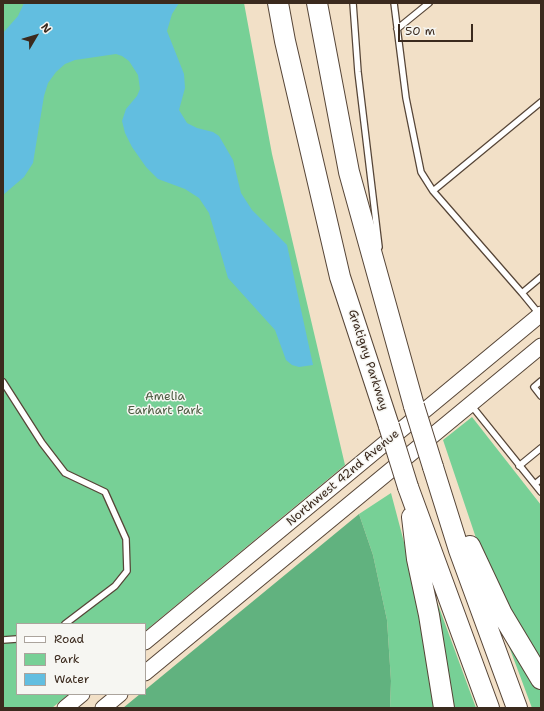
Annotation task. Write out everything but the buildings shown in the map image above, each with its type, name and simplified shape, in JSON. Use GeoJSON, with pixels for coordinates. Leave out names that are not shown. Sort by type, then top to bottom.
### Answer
{"type":"FeatureCollection","features":[{"type":"Feature","properties":{"kind":"highway","name":"Gratigny Parkway"},"geometry":{"type":"LineString","coordinates":[[278,3],[285,41],[340,277],[408,488],[489,708]]}},
{"type":"Feature","properties":{"kind":"highway"},"geometry":{"type":"LineString","coordinates":[[316,3],[349,172],[414,406],[459,550],[517,708]]}},
{"type":"Feature","properties":{"kind":"highway"},"geometry":{"type":"LineString","coordinates":[[433,467],[502,614],[541,679]]}},
{"type":"Feature","properties":{"kind":"highway"},"geometry":{"type":"LineString","coordinates":[[408,488],[417,559],[429,615],[444,708]]}},
{"type":"Feature","properties":{"kind":"main road","name":"Northwest 42nd Avenue"},"geometry":{"type":"LineString","coordinates":[[146,641],[540,315]]}},
{"type":"Feature","properties":{"kind":"main road","name":"Northwest 42nd Avenue"},"geometry":{"type":"LineString","coordinates":[[146,672],[541,346]]}},
{"type":"Feature","properties":{"kind":"main road"},"geometry":{"type":"LineString","coordinates":[[65,708],[81,695]]}},
{"type":"Feature","properties":{"kind":"main road"},"geometry":{"type":"LineString","coordinates":[[103,708],[119,695]]}},
{"type":"Feature","properties":{"kind":"lane"},"geometry":{"type":"LineString","coordinates":[[353,3],[358,72],[376,209],[379,253]]}},
{"type":"Feature","properties":{"kind":"lane"},"geometry":{"type":"LineString","coordinates":[[394,3],[406,98],[419,163],[425,179],[433,191],[540,315]]}},
{"type":"Feature","properties":{"kind":"lane"},"geometry":{"type":"LineString","coordinates":[[397,30],[429,3]]}},
{"type":"Feature","properties":{"kind":"lane"},"geometry":{"type":"LineString","coordinates":[[433,191],[541,102]]}},
{"type":"Feature","properties":{"kind":"lane"},"geometry":{"type":"LineString","coordinates":[[380,260],[383,297]]}},
{"type":"Feature","properties":{"kind":"lane"},"geometry":{"type":"LineString","coordinates":[[522,293],[541,277]]}},
{"type":"Feature","properties":{"kind":"lane"},"geometry":{"type":"LineString","coordinates":[[541,381],[534,387],[541,396]]}},
{"type":"Feature","properties":{"kind":"lane"},"geometry":{"type":"LineString","coordinates":[[3,382],[42,443],[64,472],[105,492],[126,539],[127,571],[115,586],[66,623]]}},
{"type":"Feature","properties":{"kind":"lane"},"geometry":{"type":"LineString","coordinates":[[470,404],[541,492]]}},
{"type":"Feature","properties":{"kind":"lane"},"geometry":{"type":"LineString","coordinates":[[519,466],[541,448]]}},
{"type":"Feature","properties":{"kind":"lane"},"geometry":{"type":"LineString","coordinates":[[535,484],[541,479]]}},
{"type":"Feature","properties":{"kind":"lane"},"geometry":{"type":"LineString","coordinates":[[3,640],[16,639]]}},
{"type":"Feature","properties":{"kind":"green space","name":"Amelia Earhart Park"},"geometry":{"type":"Polygon","coordinates":[[[3,3],[244,3],[272,154],[345,465],[146,630],[146,623],[16,623],[16,695],[68,695],[52,708],[3,708],[3,3]]]}},
{"type":"Feature","properties":{"kind":"green space"},"geometry":{"type":"Polygon","coordinates":[[[472,417],[541,505],[541,665],[494,579],[476,538],[443,440],[472,417]]]}},
{"type":"Feature","properties":{"kind":"green space"},"geometry":{"type":"Polygon","coordinates":[[[391,493],[414,580],[438,708],[390,708],[391,681],[387,620],[373,555],[359,514],[391,493]]]}},
{"type":"Feature","properties":{"kind":"green space"},"geometry":{"type":"Polygon","coordinates":[[[359,514],[373,555],[387,620],[391,681],[390,708],[123,708],[139,695],[146,695],[146,689],[359,514]]]}},
{"type":"Feature","properties":{"kind":"green space"},"geometry":{"type":"Polygon","coordinates":[[[429,580],[476,708],[449,708],[429,580]]]}},
{"type":"Feature","properties":{"kind":"green space"},"geometry":{"type":"Polygon","coordinates":[[[501,625],[541,685],[541,708],[532,708],[501,625]]]}},
{"type":"Feature","properties":{"kind":"water"},"geometry":{"type":"Polygon","coordinates":[[[24,3],[179,3],[172,14],[167,31],[184,74],[185,88],[179,110],[187,123],[197,128],[213,132],[219,136],[233,160],[241,193],[252,210],[287,245],[313,365],[299,367],[292,365],[286,360],[275,330],[228,278],[209,213],[199,198],[185,189],[158,179],[146,167],[132,147],[125,133],[122,121],[126,109],[137,96],[140,89],[138,75],[129,61],[122,56],[116,54],[75,60],[65,64],[56,72],[48,83],[44,96],[33,163],[24,177],[3,195],[3,33],[18,16],[24,3]]]}}]}
